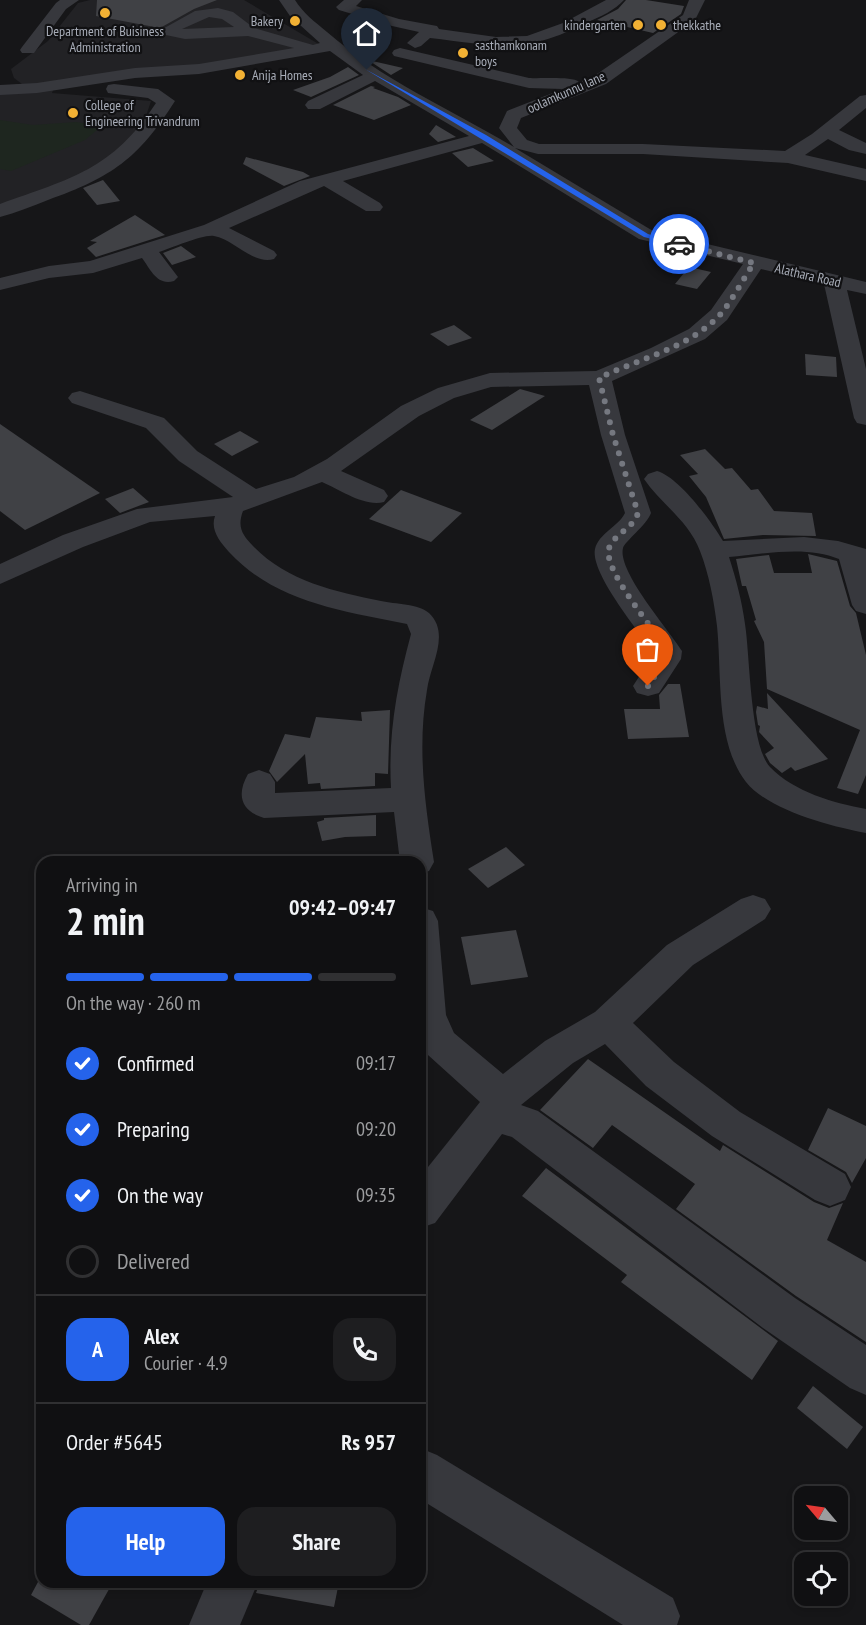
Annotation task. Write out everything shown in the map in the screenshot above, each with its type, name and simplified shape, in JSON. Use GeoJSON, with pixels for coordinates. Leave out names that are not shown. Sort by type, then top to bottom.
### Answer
{"type":"FeatureCollection","features":[{"type":"Feature","properties":{"kind":"street"},"geometry":{"type":"LineString","coordinates":[[28,50],[61,6],[71,0]]}},
{"type":"Feature","properties":{"kind":"street","name":"Alathara Road"},"geometry":{"type":"LineString","coordinates":[[287,0],[325,48],[484,136],[646,235],[754,263],[866,288]]}},
{"type":"Feature","properties":{"kind":"street"},"geometry":{"type":"LineString","coordinates":[[354,0],[344,7],[397,23],[432,29],[430,33]]}},
{"type":"Feature","properties":{"kind":"street"},"geometry":{"type":"LineString","coordinates":[[314,105],[371,72],[430,33],[502,42],[530,41],[605,8],[616,0]]}},
{"type":"Feature","properties":{"kind":"street","name":"oolamkunnu lane"},"geometry":{"type":"LineString","coordinates":[[697,0],[690,17],[600,80],[513,115],[508,128],[521,144],[546,149],[644,149],[788,156]]}},
{"type":"Feature","properties":{"kind":"street"},"geometry":{"type":"LineString","coordinates":[[248,31],[240,21],[216,4],[168,31],[185,34],[248,31],[325,48]]}},
{"type":"Feature","properties":{"kind":"street"},"geometry":{"type":"LineString","coordinates":[[0,90],[58,85],[124,75],[199,69],[325,48]]}},
{"type":"Feature","properties":{"kind":"street"},"geometry":{"type":"LineString","coordinates":[[400,53],[528,83],[563,85],[582,80],[600,80]]}},
{"type":"Feature","properties":{"kind":"street"},"geometry":{"type":"LineString","coordinates":[[0,211],[103,171],[135,145],[166,101],[152,93],[58,85]]}},
{"type":"Feature","properties":{"kind":"street"},"geometry":{"type":"LineString","coordinates":[[788,156],[801,151],[866,100]]}},
{"type":"Feature","properties":{"kind":"street"},"geometry":{"type":"LineString","coordinates":[[826,131],[866,149]]}},
{"type":"Feature","properties":{"kind":"street"},"geometry":{"type":"LineString","coordinates":[[0,284],[49,272],[93,267],[211,229],[280,196],[327,180],[484,136]]}},
{"type":"Feature","properties":{"kind":"street"},"geometry":{"type":"LineString","coordinates":[[788,156],[866,175]]}},
{"type":"Feature","properties":{"kind":"street"},"geometry":{"type":"LineString","coordinates":[[327,180],[373,207]]}},
{"type":"Feature","properties":{"kind":"street"},"geometry":{"type":"LineString","coordinates":[[211,229],[232,236],[267,255]]}},
{"type":"Feature","properties":{"kind":"street"},"geometry":{"type":"LineString","coordinates":[[147,250],[167,277]]}},
{"type":"Feature","properties":{"kind":"street"},"geometry":{"type":"LineString","coordinates":[[0,576],[73,541],[146,515],[243,503],[303,482],[322,472],[410,411],[446,393],[475,383],[490,380],[599,378],[697,334],[719,315],[754,263]]}},
{"type":"Feature","properties":{"kind":"street"},"geometry":{"type":"LineString","coordinates":[[834,282],[866,418]]}},
{"type":"Feature","properties":{"kind":"street"},"geometry":{"type":"LineString","coordinates":[[599,378],[613,435],[638,513],[633,524],[609,546],[609,561],[642,619],[668,651],[666,659],[648,686]]}},
{"type":"Feature","properties":{"kind":"street"},"geometry":{"type":"LineString","coordinates":[[80,398],[154,423],[188,456],[243,503]]}},
{"type":"Feature","properties":{"kind":"street"},"geometry":{"type":"LineString","coordinates":[[322,472],[375,496]]}},
{"type":"Feature","properties":{"kind":"street"},"geometry":{"type":"LineString","coordinates":[[657,479],[700,526],[713,550],[731,622],[740,717],[747,754],[757,774],[788,795],[852,819],[866,821]]}},
{"type":"Feature","properties":{"kind":"street"},"geometry":{"type":"LineString","coordinates":[[243,503],[226,523],[230,537],[243,554],[263,570],[300,589],[416,617],[424,625],[426,634],[411,691],[405,754],[407,800],[416,856]]}},
{"type":"Feature","properties":{"kind":"street"},"geometry":{"type":"LineString","coordinates":[[713,550],[821,544],[840,547],[859,556],[866,605]]}},
{"type":"Feature","properties":{"kind":"street"},"geometry":{"type":"LineString","coordinates":[[258,782],[259,803],[264,806],[407,800]]}},
{"type":"Feature","properties":{"kind":"street"},"geometry":{"type":"LineString","coordinates":[[426,1201],[498,1105],[559,1052],[608,1023],[680,955],[753,909]]}},
{"type":"Feature","properties":{"kind":"street"},"geometry":{"type":"LineString","coordinates":[[426,1002],[427,1015],[441,1044],[498,1105],[779,1314],[866,1372]]}},
{"type":"Feature","properties":{"kind":"street"},"geometry":{"type":"LineString","coordinates":[[608,1023],[660,1074],[726,1124],[830,1187]]}},
{"type":"Feature","properties":{"kind":"street"},"geometry":{"type":"LineString","coordinates":[[426,1476],[655,1616]]}},
{"type":"Feature","properties":{"kind":"street"},"geometry":{"type":"LineString","coordinates":[[214,1625],[230,1588]]}},
{"type":"Feature","properties":{"kind":"shaded area","name":"College of Engineering Trivandrum"},"geometry":{"type":"Polygon","coordinates":[[[90,0],[244,0],[322,46],[208,66],[56,81],[52,93],[151,101],[143,125],[115,159],[80,178],[0,208],[0,86],[22,84],[14,78],[11,69],[48,41],[78,3],[90,0]]]}},
{"type":"Feature","properties":{"kind":"shaded area"},"geometry":{"type":"Polygon","coordinates":[[[0,120],[33,125],[76,122],[102,126],[85,140],[11,171],[0,169],[0,120]]]}},
{"type":"Feature","properties":{"kind":"building"},"geometry":{"type":"Polygon","coordinates":[[[97,0],[217,0],[194,9],[160,28],[96,16],[97,0]]]}},
{"type":"Feature","properties":{"kind":"building"},"geometry":{"type":"Polygon","coordinates":[[[626,0],[646,0],[684,6],[681,14],[653,33],[597,20],[618,9],[626,0]]]}},
{"type":"Feature","properties":{"kind":"building"},"geometry":{"type":"Polygon","coordinates":[[[368,60],[403,68],[391,75],[368,60]]]}},
{"type":"Feature","properties":{"kind":"building"},"geometry":{"type":"Polygon","coordinates":[[[348,67],[359,75],[311,97],[293,90],[330,77],[348,67]]]}},
{"type":"Feature","properties":{"kind":"building"},"geometry":{"type":"Polygon","coordinates":[[[371,86],[411,105],[374,120],[333,105],[371,86]]]}},
{"type":"Feature","properties":{"kind":"building"},"geometry":{"type":"Polygon","coordinates":[[[436,125],[456,137],[438,142],[429,134],[436,125]]]}},
{"type":"Feature","properties":{"kind":"building"},"geometry":{"type":"Polygon","coordinates":[[[473,148],[494,161],[468,167],[452,153],[473,148]]]}},
{"type":"Feature","properties":{"kind":"building"},"geometry":{"type":"Polygon","coordinates":[[[246,157],[303,172],[310,176],[284,186],[243,164],[246,157]]]}},
{"type":"Feature","properties":{"kind":"building"},"geometry":{"type":"Polygon","coordinates":[[[103,180],[120,201],[97,205],[83,188],[103,180]]]}},
{"type":"Feature","properties":{"kind":"building"},"geometry":{"type":"Polygon","coordinates":[[[135,215],[165,235],[96,257],[87,248],[97,242],[90,241],[135,215]]]}},
{"type":"Feature","properties":{"kind":"building"},"geometry":{"type":"Polygon","coordinates":[[[181,246],[196,257],[172,265],[163,253],[181,246]]]}},
{"type":"Feature","properties":{"kind":"building"},"geometry":{"type":"Polygon","coordinates":[[[689,267],[711,272],[697,289],[675,284],[689,267]]]}},
{"type":"Feature","properties":{"kind":"building"},"geometry":{"type":"Polygon","coordinates":[[[454,325],[472,338],[448,346],[430,334],[454,325]]]}},
{"type":"Feature","properties":{"kind":"building"},"geometry":{"type":"Polygon","coordinates":[[[805,354],[836,357],[837,377],[806,375],[805,354]]]}},
{"type":"Feature","properties":{"kind":"building"},"geometry":{"type":"Polygon","coordinates":[[[520,389],[545,396],[492,430],[470,420],[520,389]]]}},
{"type":"Feature","properties":{"kind":"building"},"geometry":{"type":"Polygon","coordinates":[[[0,424],[100,493],[25,530],[0,511],[0,424]]]}},
{"type":"Feature","properties":{"kind":"building"},"geometry":{"type":"Polygon","coordinates":[[[240,431],[259,442],[232,456],[214,444],[240,431]]]}},
{"type":"Feature","properties":{"kind":"building"},"geometry":{"type":"Polygon","coordinates":[[[705,449],[725,469],[732,468],[751,490],[758,489],[774,511],[812,513],[816,536],[763,535],[724,539],[706,497],[689,476],[698,474],[680,455],[705,449]]]}},
{"type":"Feature","properties":{"kind":"building"},"geometry":{"type":"Polygon","coordinates":[[[133,488],[149,502],[120,513],[105,499],[133,488]]]}},
{"type":"Feature","properties":{"kind":"building"},"geometry":{"type":"Polygon","coordinates":[[[401,490],[462,513],[431,542],[369,519],[401,490]]]}},
{"type":"Feature","properties":{"kind":"building"},"geometry":{"type":"Polygon","coordinates":[[[808,554],[837,561],[850,606],[856,613],[866,655],[866,775],[858,794],[837,788],[860,730],[767,689],[764,642],[754,621],[756,620],[746,586],[742,586],[736,559],[769,555],[774,573],[812,573],[808,554]]]}},
{"type":"Feature","properties":{"kind":"building"},"geometry":{"type":"Polygon","coordinates":[[[668,684],[680,684],[689,737],[628,739],[624,709],[660,709],[659,695],[668,684]]]}},
{"type":"Feature","properties":{"kind":"building"},"geometry":{"type":"Polygon","coordinates":[[[767,693],[828,759],[795,771],[791,767],[782,773],[770,763],[765,754],[774,748],[759,732],[760,726],[756,712],[757,706],[768,709],[767,693]]]}},
{"type":"Feature","properties":{"kind":"building"},"geometry":{"type":"Polygon","coordinates":[[[390,710],[388,774],[375,773],[375,786],[321,789],[320,783],[308,784],[305,754],[277,782],[269,771],[285,734],[310,738],[316,717],[362,721],[361,712],[390,710]]]}},
{"type":"Feature","properties":{"kind":"building"},"geometry":{"type":"Polygon","coordinates":[[[376,815],[376,836],[345,837],[322,841],[317,822],[324,818],[376,815]]]}},
{"type":"Feature","properties":{"kind":"building"},"geometry":{"type":"Polygon","coordinates":[[[506,847],[525,865],[488,888],[468,869],[506,847]]]}},
{"type":"Feature","properties":{"kind":"building"},"geometry":{"type":"Polygon","coordinates":[[[516,930],[528,977],[471,985],[461,937],[516,930]]]}},
{"type":"Feature","properties":{"kind":"building"},"geometry":{"type":"Polygon","coordinates":[[[588,1059],[720,1151],[723,1145],[814,1202],[829,1208],[843,1203],[827,1240],[866,1262],[866,1342],[796,1296],[676,1209],[695,1184],[612,1125],[593,1148],[540,1110],[588,1059]]]}},
{"type":"Feature","properties":{"kind":"building"},"geometry":{"type":"Polygon","coordinates":[[[828,1108],[866,1126],[866,1158],[852,1183],[846,1172],[808,1150],[828,1108]]]}},
{"type":"Feature","properties":{"kind":"building"},"geometry":{"type":"Polygon","coordinates":[[[546,1168],[778,1341],[752,1380],[621,1282],[627,1275],[522,1196],[546,1168]]]}},
{"type":"Feature","properties":{"kind":"building"},"geometry":{"type":"Polygon","coordinates":[[[813,1386],[863,1427],[847,1449],[797,1408],[813,1386]]]}},
{"type":"Feature","properties":{"kind":"building"},"geometry":{"type":"Polygon","coordinates":[[[36,1586],[36,1588],[110,1588],[89,1625],[81,1625],[31,1595],[36,1586]]]}},
{"type":"Feature","properties":{"kind":"building"},"geometry":{"type":"Polygon","coordinates":[[[258,1588],[338,1588],[334,1607],[256,1593],[258,1588]]]}},
{"type":"Feature","properties":{"kind":"way so far"},"geometry":{"type":"LineString","coordinates":[[648,686],[666,659],[668,651],[642,619],[609,561],[609,546],[633,524],[638,513],[613,435],[599,378],[697,334],[719,315],[754,263],[679,244]]}},
{"type":"Feature","properties":{"kind":"place","name":"Department of Buisiness Administration"},"geometry":{"type":"Point","coordinates":[105,13]}},
{"type":"Feature","properties":{"kind":"place","name":"Bakery"},"geometry":{"type":"Point","coordinates":[295,21]}},
{"type":"Feature","properties":{"kind":"place","name":"kindergarten"},"geometry":{"type":"Point","coordinates":[638,25]}},
{"type":"Feature","properties":{"kind":"place","name":"thekkathe"},"geometry":{"type":"Point","coordinates":[661,25]}},
{"type":"Feature","properties":{"kind":"place","name":"sasthamkonam boys"},"geometry":{"type":"Point","coordinates":[463,53]}},
{"type":"Feature","properties":{"kind":"place","name":"Anija Homes"},"geometry":{"type":"Point","coordinates":[240,75]}},
{"type":"Feature","properties":{"kind":"place","name":"College of Engineering Trivandrum"},"geometry":{"type":"Point","coordinates":[73,113]}},
{"type":"Feature","properties":{"kind":"route"},"geometry":{"type":"LineString","coordinates":[[367,70],[484,136],[646,235],[679,244]]}}]}
